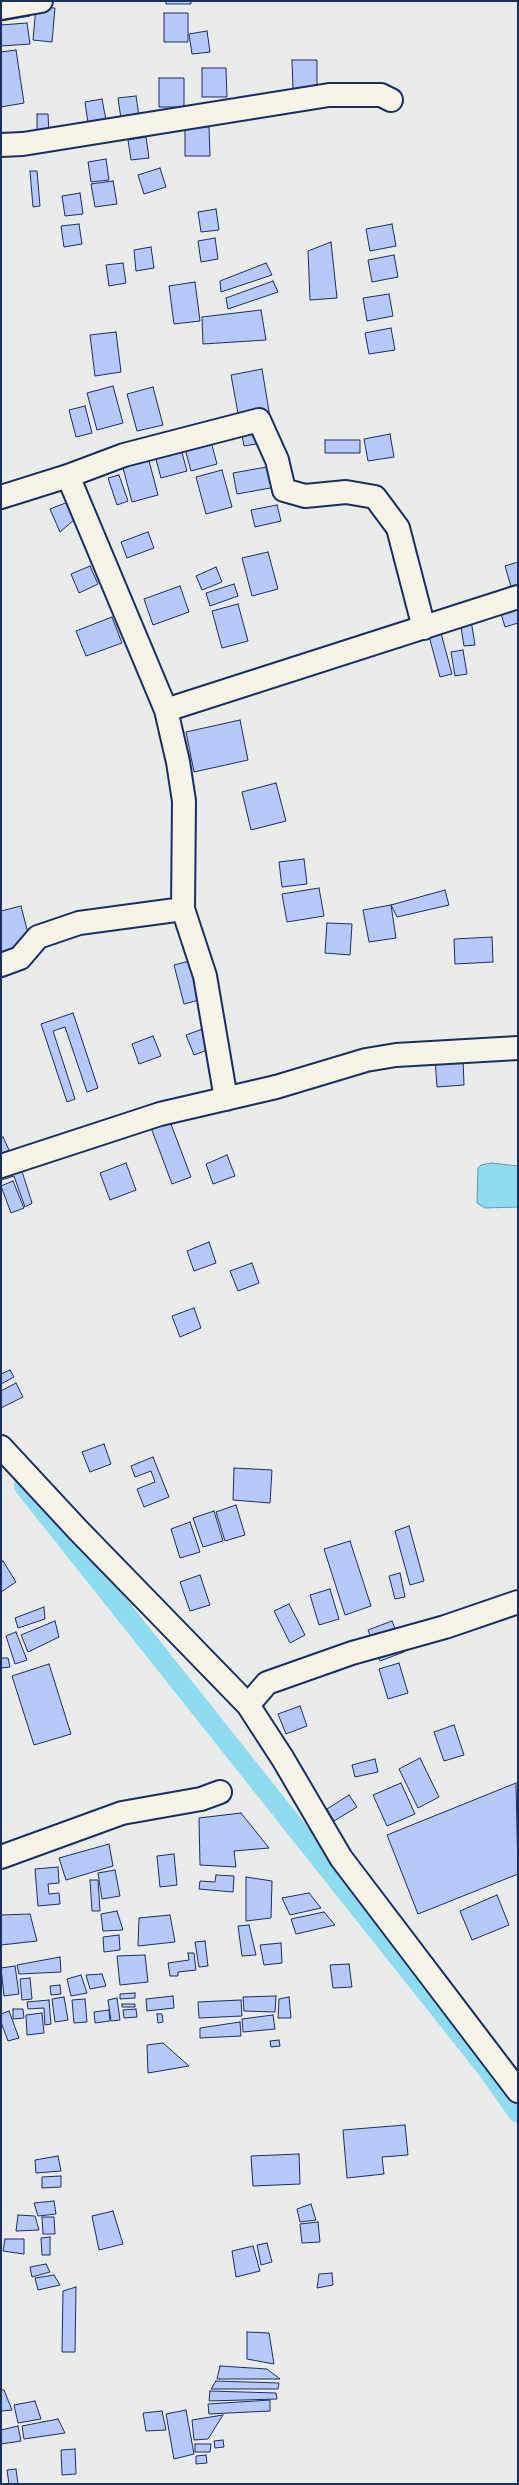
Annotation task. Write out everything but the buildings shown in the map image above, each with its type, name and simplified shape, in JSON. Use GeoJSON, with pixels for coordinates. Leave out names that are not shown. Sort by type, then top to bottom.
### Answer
{"type":"FeatureCollection","features":[{"type":"Feature","properties":{"kind":"street"},"geometry":{"type":"LineString","coordinates":[[1,8],[41,1]]}},
{"type":"Feature","properties":{"kind":"street"},"geometry":{"type":"LineString","coordinates":[[1,145],[23,144],[329,94],[381,95],[392,100]]}},
{"type":"Feature","properties":{"kind":"street"},"geometry":{"type":"LineString","coordinates":[[1,497],[68,476],[124,455],[259,420],[277,460],[284,490],[304,496],[346,492],[374,497],[398,528],[424,628]]}},
{"type":"Feature","properties":{"kind":"street"},"geometry":{"type":"LineString","coordinates":[[68,476],[166,710],[178,762],[184,801],[183,909],[205,976],[226,1099]]}},
{"type":"Feature","properties":{"kind":"street"},"geometry":{"type":"LineString","coordinates":[[166,710],[518,597]]}},
{"type":"Feature","properties":{"kind":"street"},"geometry":{"type":"LineString","coordinates":[[1,965],[20,958],[38,937],[79,923],[183,909]]}},
{"type":"Feature","properties":{"kind":"street"},"geometry":{"type":"LineString","coordinates":[[1,1166],[160,1114],[276,1087],[366,1060],[396,1055],[518,1048]]}},
{"type":"Feature","properties":{"kind":"street"},"geometry":{"type":"LineString","coordinates":[[1,1447],[78,1530],[248,1705],[283,1759],[341,1858],[518,2091]]}},
{"type":"Feature","properties":{"kind":"street"},"geometry":{"type":"LineString","coordinates":[[248,1705],[267,1683],[352,1653],[445,1627],[518,1602]]}},
{"type":"Feature","properties":{"kind":"street"},"geometry":{"type":"LineString","coordinates":[[1,1857],[122,1812],[201,1799],[220,1792]]}},
{"type":"Feature","properties":{"kind":"water"},"geometry":{"type":"Polygon","coordinates":[[[492,1163],[518,1166],[518,1207],[485,1208],[477,1203],[478,1168],[481,1165],[492,1163]]]}},
{"type":"Feature","properties":{"kind":"waterway"},"geometry":{"type":"LineString","coordinates":[[24,1486],[488,2070],[518,2113]]}}]}
